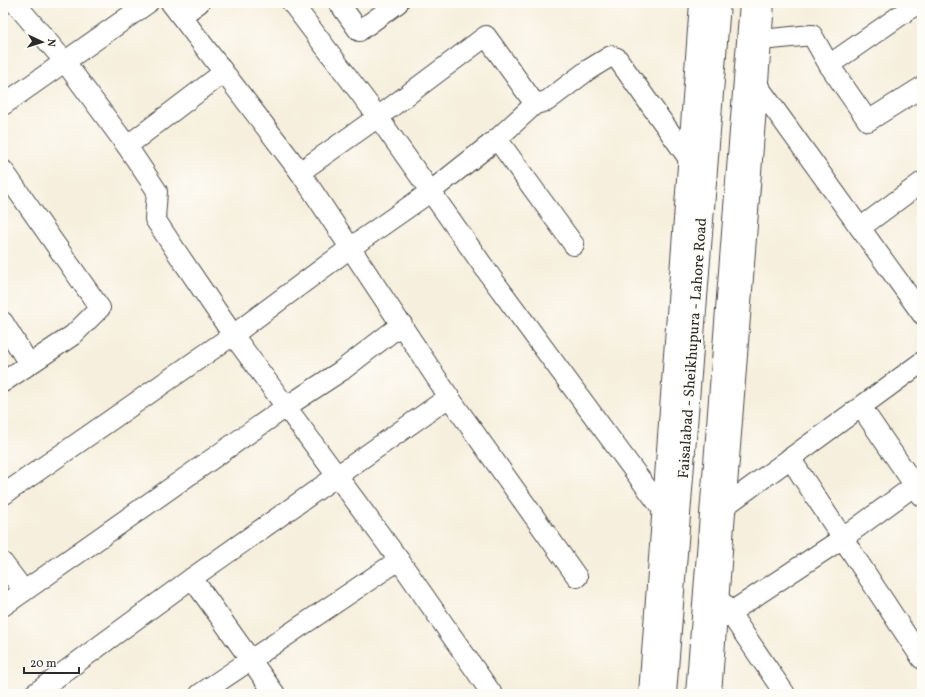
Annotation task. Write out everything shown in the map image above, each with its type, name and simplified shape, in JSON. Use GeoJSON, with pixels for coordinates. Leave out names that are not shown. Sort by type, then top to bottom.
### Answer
{"type":"FeatureCollection","features":[{"type":"Feature","properties":{"kind":"highway","name":"Faisalabad - Sheikhupura - Lahore Road"},"geometry":{"type":"LineString","coordinates":[[665,694],[719,3]]}},
{"type":"Feature","properties":{"kind":"highway","name":"Faisalabad - Sheikhupura - Lahore Road"},"geometry":{"type":"LineString","coordinates":[[697,694],[751,3]]}},
{"type":"Feature","properties":{"kind":"street"},"geometry":{"type":"LineString","coordinates":[[15,3],[65,62],[127,146],[157,191],[155,219],[233,335],[399,560],[492,694]]}},
{"type":"Feature","properties":{"kind":"street"},"geometry":{"type":"LineString","coordinates":[[3,105],[148,3]]}},
{"type":"Feature","properties":{"kind":"street"},"geometry":{"type":"LineString","coordinates":[[199,3],[176,10],[300,172],[449,397],[577,577]]}},
{"type":"Feature","properties":{"kind":"street"},"geometry":{"type":"LineString","coordinates":[[292,3],[378,117],[430,192],[663,510]]}},
{"type":"Feature","properties":{"kind":"street"},"geometry":{"type":"LineString","coordinates":[[339,3],[360,31],[398,3]]}},
{"type":"Feature","properties":{"kind":"street"},"geometry":{"type":"LineString","coordinates":[[649,694],[700,3]]}},
{"type":"Feature","properties":{"kind":"street"},"geometry":{"type":"LineString","coordinates":[[710,694],[723,618],[718,596],[764,3]]}},
{"type":"Feature","properties":{"kind":"street"},"geometry":{"type":"LineString","coordinates":[[829,64],[918,3]]}},
{"type":"Feature","properties":{"kind":"street"},"geometry":{"type":"LineString","coordinates":[[761,40],[812,35],[829,64],[868,121],[922,87]]}},
{"type":"Feature","properties":{"kind":"street"},"geometry":{"type":"LineString","coordinates":[[300,172],[378,117],[486,36],[535,104]]}},
{"type":"Feature","properties":{"kind":"street"},"geometry":{"type":"LineString","coordinates":[[3,495],[233,335],[350,248],[430,192],[497,139],[535,104],[547,101],[588,70],[611,56],[617,58],[688,159]]}},
{"type":"Feature","properties":{"kind":"street"},"geometry":{"type":"LineString","coordinates":[[127,146],[223,73]]}},
{"type":"Feature","properties":{"kind":"street"},"geometry":{"type":"LineString","coordinates":[[758,86],[922,314]]}},
{"type":"Feature","properties":{"kind":"street"},"geometry":{"type":"LineString","coordinates":[[497,139],[574,245]]}},
{"type":"Feature","properties":{"kind":"street"},"geometry":{"type":"LineString","coordinates":[[3,170],[100,308],[73,335],[3,382]]}},
{"type":"Feature","properties":{"kind":"street"},"geometry":{"type":"LineString","coordinates":[[860,228],[922,182]]}},
{"type":"Feature","properties":{"kind":"street"},"geometry":{"type":"LineString","coordinates":[[3,322],[29,364]]}},
{"type":"Feature","properties":{"kind":"street"},"geometry":{"type":"LineString","coordinates":[[3,606],[286,407],[341,371],[402,324]]}},
{"type":"Feature","properties":{"kind":"street"},"geometry":{"type":"LineString","coordinates":[[725,506],[922,362]]}},
{"type":"Feature","properties":{"kind":"street"},"geometry":{"type":"LineString","coordinates":[[34,694],[192,578],[449,397]]}},
{"type":"Feature","properties":{"kind":"street"},"geometry":{"type":"LineString","coordinates":[[723,618],[920,487],[861,407]]}},
{"type":"Feature","properties":{"kind":"street"},"geometry":{"type":"LineString","coordinates":[[790,458],[922,659]]}},
{"type":"Feature","properties":{"kind":"street"},"geometry":{"type":"LineString","coordinates":[[200,694],[399,560]]}},
{"type":"Feature","properties":{"kind":"street"},"geometry":{"type":"LineString","coordinates":[[3,563],[24,591]]}},
{"type":"Feature","properties":{"kind":"street"},"geometry":{"type":"LineString","coordinates":[[192,578],[275,694]]}},
{"type":"Feature","properties":{"kind":"street"},"geometry":{"type":"LineString","coordinates":[[723,618],[785,694]]}}]}
